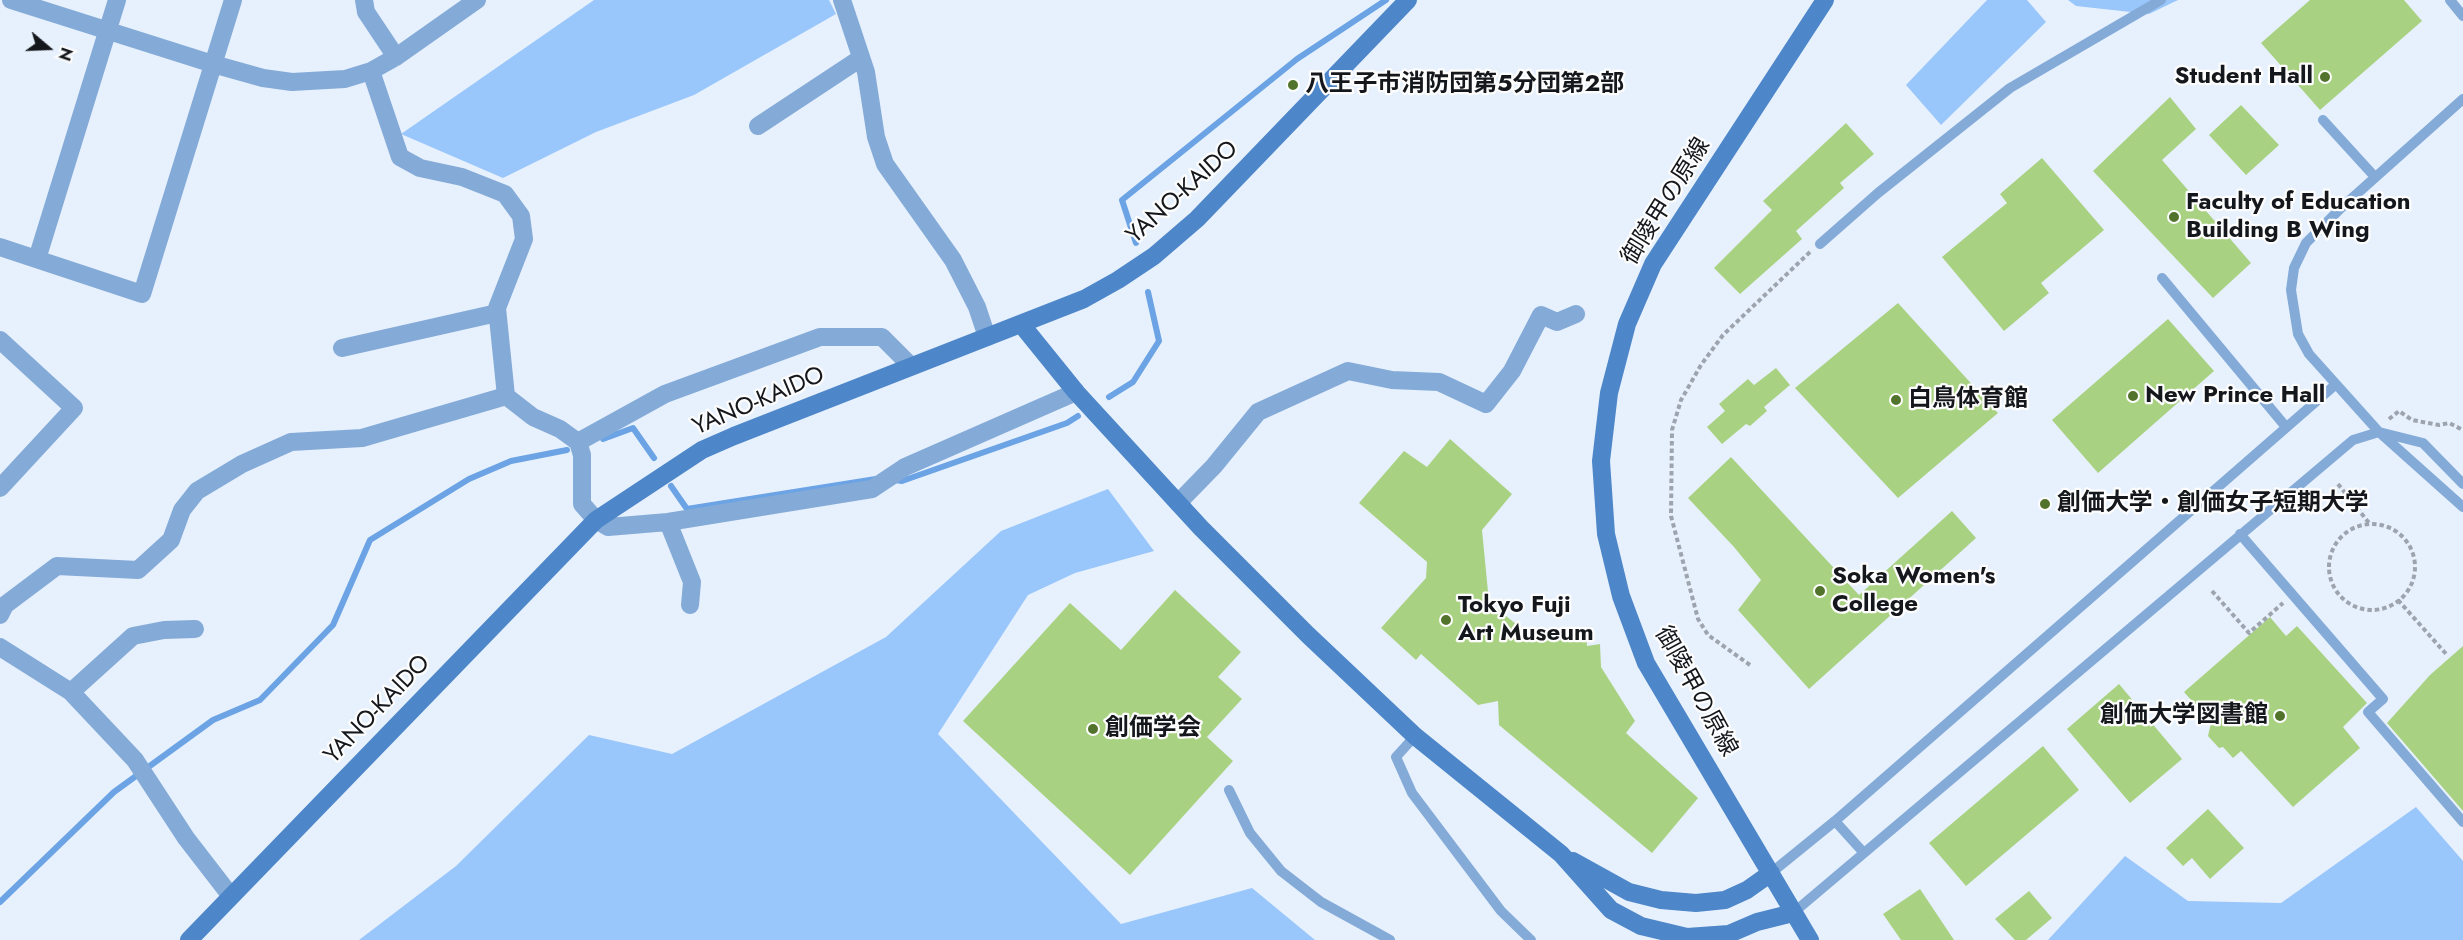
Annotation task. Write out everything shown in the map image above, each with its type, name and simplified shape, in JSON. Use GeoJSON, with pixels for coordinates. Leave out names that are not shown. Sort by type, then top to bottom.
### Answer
{"type":"FeatureCollection","features":[{"type":"Feature","properties":{"kind":"street"},"geometry":{"type":"LineString","coordinates":[[11,0],[213,64],[263,78],[292,82],[345,79],[371,71],[396,57],[477,0]]}},
{"type":"Feature","properties":{"kind":"street"},"geometry":{"type":"LineString","coordinates":[[37,260],[117,0]]}},
{"type":"Feature","properties":{"kind":"street"},"geometry":{"type":"LineString","coordinates":[[0,247],[142,294],[233,0]]}},
{"type":"Feature","properties":{"kind":"street"},"geometry":{"type":"LineString","coordinates":[[364,0],[366,12],[396,57]]}},
{"type":"Feature","properties":{"kind":"street","name":"YANO-KAIDO"},"geometry":{"type":"LineString","coordinates":[[189,940],[230,895],[596,520],[702,450],[1092,294],[1155,256],[1175,240],[1265,150],[1408,0]]}},
{"type":"Feature","properties":{"kind":"street","name":"御陵甲の原線"},"geometry":{"type":"LineString","coordinates":[[1810,940],[1646,663],[1622,596],[1606,534],[1601,461],[1609,393],[1627,324],[1653,264],[1825,0]]}},
{"type":"Feature","properties":{"kind":"street"},"geometry":{"type":"LineString","coordinates":[[844,1],[866,72],[876,137],[885,164],[953,260],[977,307],[987,337]]}},
{"type":"Feature","properties":{"kind":"street"},"geometry":{"type":"LineString","coordinates":[[758,126],[861,58]]}},
{"type":"Feature","properties":{"kind":"street"},"geometry":{"type":"LineString","coordinates":[[371,71],[399,157],[420,168],[462,177],[505,194],[521,216],[524,239],[497,313],[506,396],[533,417],[560,429],[578,442],[582,455],[582,504],[596,520],[608,527],[668,522],[872,489],[882,485],[904,467],[1076,392]]}},
{"type":"Feature","properties":{"kind":"street"},"geometry":{"type":"LineString","coordinates":[[342,348],[497,313]]}},
{"type":"Feature","properties":{"kind":"street"},"geometry":{"type":"LineString","coordinates":[[1178,503],[1214,466],[1258,412],[1348,371],[1392,380],[1439,382],[1486,404],[1512,371],[1541,315],[1557,322],[1576,314]]}},
{"type":"Feature","properties":{"kind":"street"},"geometry":{"type":"LineString","coordinates":[[1021,324],[1076,392],[1178,503],[1358,684],[1415,736],[1561,854],[1611,910],[1641,926],[1687,937],[1729,934],[1757,922],[1793,913]]}},
{"type":"Feature","properties":{"kind":"street"},"geometry":{"type":"LineString","coordinates":[[578,442],[665,394],[820,338],[882,337],[911,366]]}},
{"type":"Feature","properties":{"kind":"street"},"geometry":{"type":"LineString","coordinates":[[0,340],[74,408],[0,488]]}},
{"type":"Feature","properties":{"kind":"street"},"geometry":{"type":"LineString","coordinates":[[0,615],[5,605],[57,566],[138,570],[171,540],[182,510],[197,491],[242,464],[291,442],[362,438],[506,396]]}},
{"type":"Feature","properties":{"kind":"street"},"geometry":{"type":"LineString","coordinates":[[668,522],[692,582],[690,605]]}},
{"type":"Feature","properties":{"kind":"street"},"geometry":{"type":"LineString","coordinates":[[71,692],[134,636],[164,630],[195,629]]}},
{"type":"Feature","properties":{"kind":"street"},"geometry":{"type":"LineString","coordinates":[[0,647],[71,692],[135,760],[186,838],[230,895]]}},
{"type":"Feature","properties":{"kind":"street"},"geometry":{"type":"LineString","coordinates":[[1561,854],[1629,892],[1661,900],[1696,903],[1725,900],[1747,890],[1772,873]]}},
{"type":"Feature","properties":{"kind":"lane"},"geometry":{"type":"LineString","coordinates":[[1820,244],[1878,193],[2010,88],[2161,0]]}},
{"type":"Feature","properties":{"kind":"lane"},"geometry":{"type":"LineString","coordinates":[[2450,0],[2463,16]]}},
{"type":"Feature","properties":{"kind":"lane"},"geometry":{"type":"LineString","coordinates":[[2463,99],[2375,177],[2306,243],[2294,268],[2291,290],[2298,334],[2309,354],[2379,432],[2463,507]]}},
{"type":"Feature","properties":{"kind":"lane"},"geometry":{"type":"LineString","coordinates":[[2323,120],[2375,177]]}},
{"type":"Feature","properties":{"kind":"lane"},"geometry":{"type":"LineString","coordinates":[[2162,279],[2286,427]]}},
{"type":"Feature","properties":{"kind":"lane"},"geometry":{"type":"LineString","coordinates":[[1772,873],[1835,821],[2335,385]]}},
{"type":"Feature","properties":{"kind":"lane"},"geometry":{"type":"LineString","coordinates":[[1793,913],[2353,440],[2379,432],[2423,443],[2463,484]]}},
{"type":"Feature","properties":{"kind":"lane"},"geometry":{"type":"LineString","coordinates":[[2240,534],[2383,699],[2368,712],[2463,822]]}},
{"type":"Feature","properties":{"kind":"lane"},"geometry":{"type":"LineString","coordinates":[[1415,736],[1396,757],[1412,793],[1501,911],[1531,940]]}},
{"type":"Feature","properties":{"kind":"lane"},"geometry":{"type":"LineString","coordinates":[[1229,790],[1250,833],[1281,871],[1321,902],[1390,940]]}},
{"type":"Feature","properties":{"kind":"lane"},"geometry":{"type":"LineString","coordinates":[[1835,821],[1863,852]]}},
{"type":"Feature","properties":{"kind":"path"},"geometry":{"type":"LineString","coordinates":[[1750,665],[1708,635],[1698,619],[1671,516],[1672,430],[1681,400],[1701,365],[1723,335],[1820,244]]}},
{"type":"Feature","properties":{"kind":"path"},"geometry":{"type":"LineString","coordinates":[[2379,432],[2400,411],[2412,420],[2426,424],[2455,425],[2463,430]]}},
{"type":"Feature","properties":{"kind":"path"},"geometry":{"type":"LineString","coordinates":[[2338,484],[2369,524]]}},
{"type":"Feature","properties":{"kind":"path"},"geometry":{"type":"LineString","coordinates":[[2369,524],[2394,530],[2410,548],[2414,573],[2410,586],[2398,600],[2382,609],[2367,610],[2354,606],[2342,598],[2333,587],[2329,573],[2329,559],[2334,546],[2343,534],[2355,527],[2369,524]]}},
{"type":"Feature","properties":{"kind":"path"},"geometry":{"type":"LineString","coordinates":[[2211,591],[2249,633],[2292,595]]}},
{"type":"Feature","properties":{"kind":"path"},"geometry":{"type":"LineString","coordinates":[[2398,600],[2447,655]]}},
{"type":"Feature","properties":{"kind":"shaded area"},"geometry":{"type":"Polygon","coordinates":[[[594,0],[829,0],[836,14],[694,95],[596,132],[503,178],[401,134],[594,0]]]}},
{"type":"Feature","properties":{"kind":"shaded area"},"geometry":{"type":"Polygon","coordinates":[[[1987,0],[2027,0],[2046,22],[1941,125],[1906,85],[1987,0]]]}},
{"type":"Feature","properties":{"kind":"shaded area"},"geometry":{"type":"Polygon","coordinates":[[[2068,0],[2178,0],[2149,14],[2076,6],[2068,0]]]}},
{"type":"Feature","properties":{"kind":"shaded area"},"geometry":{"type":"Polygon","coordinates":[[[1108,489],[1154,551],[1075,573],[1028,595],[938,734],[1121,924],[1252,888],[1315,940],[359,940],[456,866],[589,735],[672,754],[886,637],[1001,531],[1108,489]]]}},
{"type":"Feature","properties":{"kind":"shaded area"},"geometry":{"type":"Polygon","coordinates":[[[2416,807],[2463,861],[2463,940],[2048,940],[2125,856],[2188,901],[2281,903],[2416,807]]]}},
{"type":"Feature","properties":{"kind":"building","name":"Student Hall"},"geometry":{"type":"Polygon","coordinates":[[[2310,0],[2404,0],[2422,21],[2320,110],[2261,43],[2310,0]]]}},
{"type":"Feature","properties":{"kind":"building","name":"Faculty of Education Building B Wing"},"geometry":{"type":"Polygon","coordinates":[[[2170,97],[2196,129],[2162,160],[2251,263],[2213,298],[2093,171],[2170,97]]]}},
{"type":"Feature","properties":{"kind":"building"},"geometry":{"type":"Polygon","coordinates":[[[2241,105],[2279,145],[2246,175],[2209,135],[2241,105]]]}},
{"type":"Feature","properties":{"kind":"building"},"geometry":{"type":"Polygon","coordinates":[[[1846,123],[1874,154],[1840,183],[1844,188],[1796,231],[1802,239],[1740,294],[1714,268],[1772,210],[1763,201],[1846,123]]]}},
{"type":"Feature","properties":{"kind":"building"},"geometry":{"type":"Polygon","coordinates":[[[2042,158],[2104,230],[2041,283],[2049,293],[2004,331],[1942,257],[2007,203],[2000,194],[2042,158]]]}},
{"type":"Feature","properties":{"kind":"building","name":"白鳥体育館"},"geometry":{"type":"Polygon","coordinates":[[[1898,303],[1998,413],[1898,498],[1795,388],[1898,303]]]}},
{"type":"Feature","properties":{"kind":"building","name":"New Prince Hall"},"geometry":{"type":"Polygon","coordinates":[[[2168,319],[2214,371],[2098,473],[2052,420],[2168,319]]]}},
{"type":"Feature","properties":{"kind":"building"},"geometry":{"type":"Polygon","coordinates":[[[1776,368],[1790,385],[1764,407],[1767,411],[1750,426],[1746,424],[1722,444],[1707,427],[1725,411],[1719,404],[1748,379],[1754,385],[1776,368]]]}},
{"type":"Feature","properties":{"kind":"building"},"geometry":{"type":"Polygon","coordinates":[[[1450,439],[1512,494],[1482,530],[1489,602],[1533,638],[1586,634],[1587,646],[1600,644],[1601,667],[1635,721],[1626,733],[1698,798],[1652,853],[1499,725],[1498,701],[1478,705],[1421,654],[1416,660],[1381,628],[1426,578],[1427,562],[1359,503],[1404,451],[1427,467],[1450,439]]]}},
{"type":"Feature","properties":{"kind":"building"},"geometry":{"type":"Polygon","coordinates":[[[1731,457],[1859,595],[1952,511],[1976,538],[1809,689],[1738,610],[1761,580],[1688,498],[1731,457]]]}},
{"type":"Feature","properties":{"kind":"building","name":"創価学会"},"geometry":{"type":"Polygon","coordinates":[[[1175,590],[1241,652],[1218,677],[1242,699],[1207,737],[1233,761],[1130,875],[963,721],[1070,603],[1121,650],[1175,590]]]}},
{"type":"Feature","properties":{"kind":"building","name":"創価大学図書館"},"geometry":{"type":"Polygon","coordinates":[[[2270,617],[2286,636],[2297,626],[2367,703],[2343,727],[2360,748],[2293,807],[2241,751],[2233,758],[2223,747],[2219,748],[2208,736],[2211,723],[2184,692],[2270,617]]]}},
{"type":"Feature","properties":{"kind":"building"},"geometry":{"type":"Polygon","coordinates":[[[2463,646],[2463,811],[2387,723],[2430,675],[2463,646]]]}},
{"type":"Feature","properties":{"kind":"building"},"geometry":{"type":"Polygon","coordinates":[[[2119,684],[2182,759],[2130,803],[2067,729],[2119,684]]]}},
{"type":"Feature","properties":{"kind":"building"},"geometry":{"type":"Polygon","coordinates":[[[2043,746],[2079,790],[1966,886],[1929,843],[2043,746]]]}},
{"type":"Feature","properties":{"kind":"building"},"geometry":{"type":"Polygon","coordinates":[[[2208,809],[2244,848],[2210,879],[2192,858],[2183,866],[2166,848],[2208,809]]]}},
{"type":"Feature","properties":{"kind":"building"},"geometry":{"type":"Polygon","coordinates":[[[1920,889],[1954,940],[1901,940],[1883,914],[1920,889]]]}},
{"type":"Feature","properties":{"kind":"building"},"geometry":{"type":"Polygon","coordinates":[[[2029,891],[2052,918],[2026,940],[2015,940],[1995,919],[2029,891]]]}},
{"type":"Feature","properties":{"kind":"waterway"},"geometry":{"type":"LineString","coordinates":[[1136,243],[1122,200],[1297,59],[1386,0]]}},
{"type":"Feature","properties":{"kind":"waterway"},"geometry":{"type":"LineString","coordinates":[[1109,397],[1133,382],[1159,341],[1148,292]]}},
{"type":"Feature","properties":{"kind":"waterway"},"geometry":{"type":"LineString","coordinates":[[895,480],[902,481],[1067,423],[1078,416]]}},
{"type":"Feature","properties":{"kind":"waterway"},"geometry":{"type":"LineString","coordinates":[[603,439],[633,428],[654,458]]}},
{"type":"Feature","properties":{"kind":"waterway"},"geometry":{"type":"LineString","coordinates":[[0,902],[114,792],[213,720],[260,700],[333,625],[370,540],[469,479],[511,461],[567,450]]}},
{"type":"Feature","properties":{"kind":"waterway"},"geometry":{"type":"LineString","coordinates":[[671,486],[687,509],[876,479]]}},
{"type":"Feature","properties":{"kind":"place","name":"Student Hall"},"geometry":{"type":"Point","coordinates":[2325,77]}},
{"type":"Feature","properties":{"kind":"place","name":"八王子市消防団第5分団第2部"},"geometry":{"type":"Point","coordinates":[1293,85]}},
{"type":"Feature","properties":{"kind":"place","name":"Faculty of Education Building B Wing"},"geometry":{"type":"Point","coordinates":[2174,217]}},
{"type":"Feature","properties":{"kind":"place","name":"New Prince Hall"},"geometry":{"type":"Point","coordinates":[2133,396]}},
{"type":"Feature","properties":{"kind":"place","name":"白鳥体育館"},"geometry":{"type":"Point","coordinates":[1896,400]}},
{"type":"Feature","properties":{"kind":"place","name":"創価大学・創価女子短期大学"},"geometry":{"type":"Point","coordinates":[2045,504]}},
{"type":"Feature","properties":{"kind":"place","name":"Soka Women's College"},"geometry":{"type":"Point","coordinates":[1820,591]}},
{"type":"Feature","properties":{"kind":"place","name":"Tokyo Fuji Art Museum"},"geometry":{"type":"Point","coordinates":[1446,620]}},
{"type":"Feature","properties":{"kind":"place","name":"創価大学図書館"},"geometry":{"type":"Point","coordinates":[2280,716]}},
{"type":"Feature","properties":{"kind":"place","name":"創価学会"},"geometry":{"type":"Point","coordinates":[1093,729]}}]}
